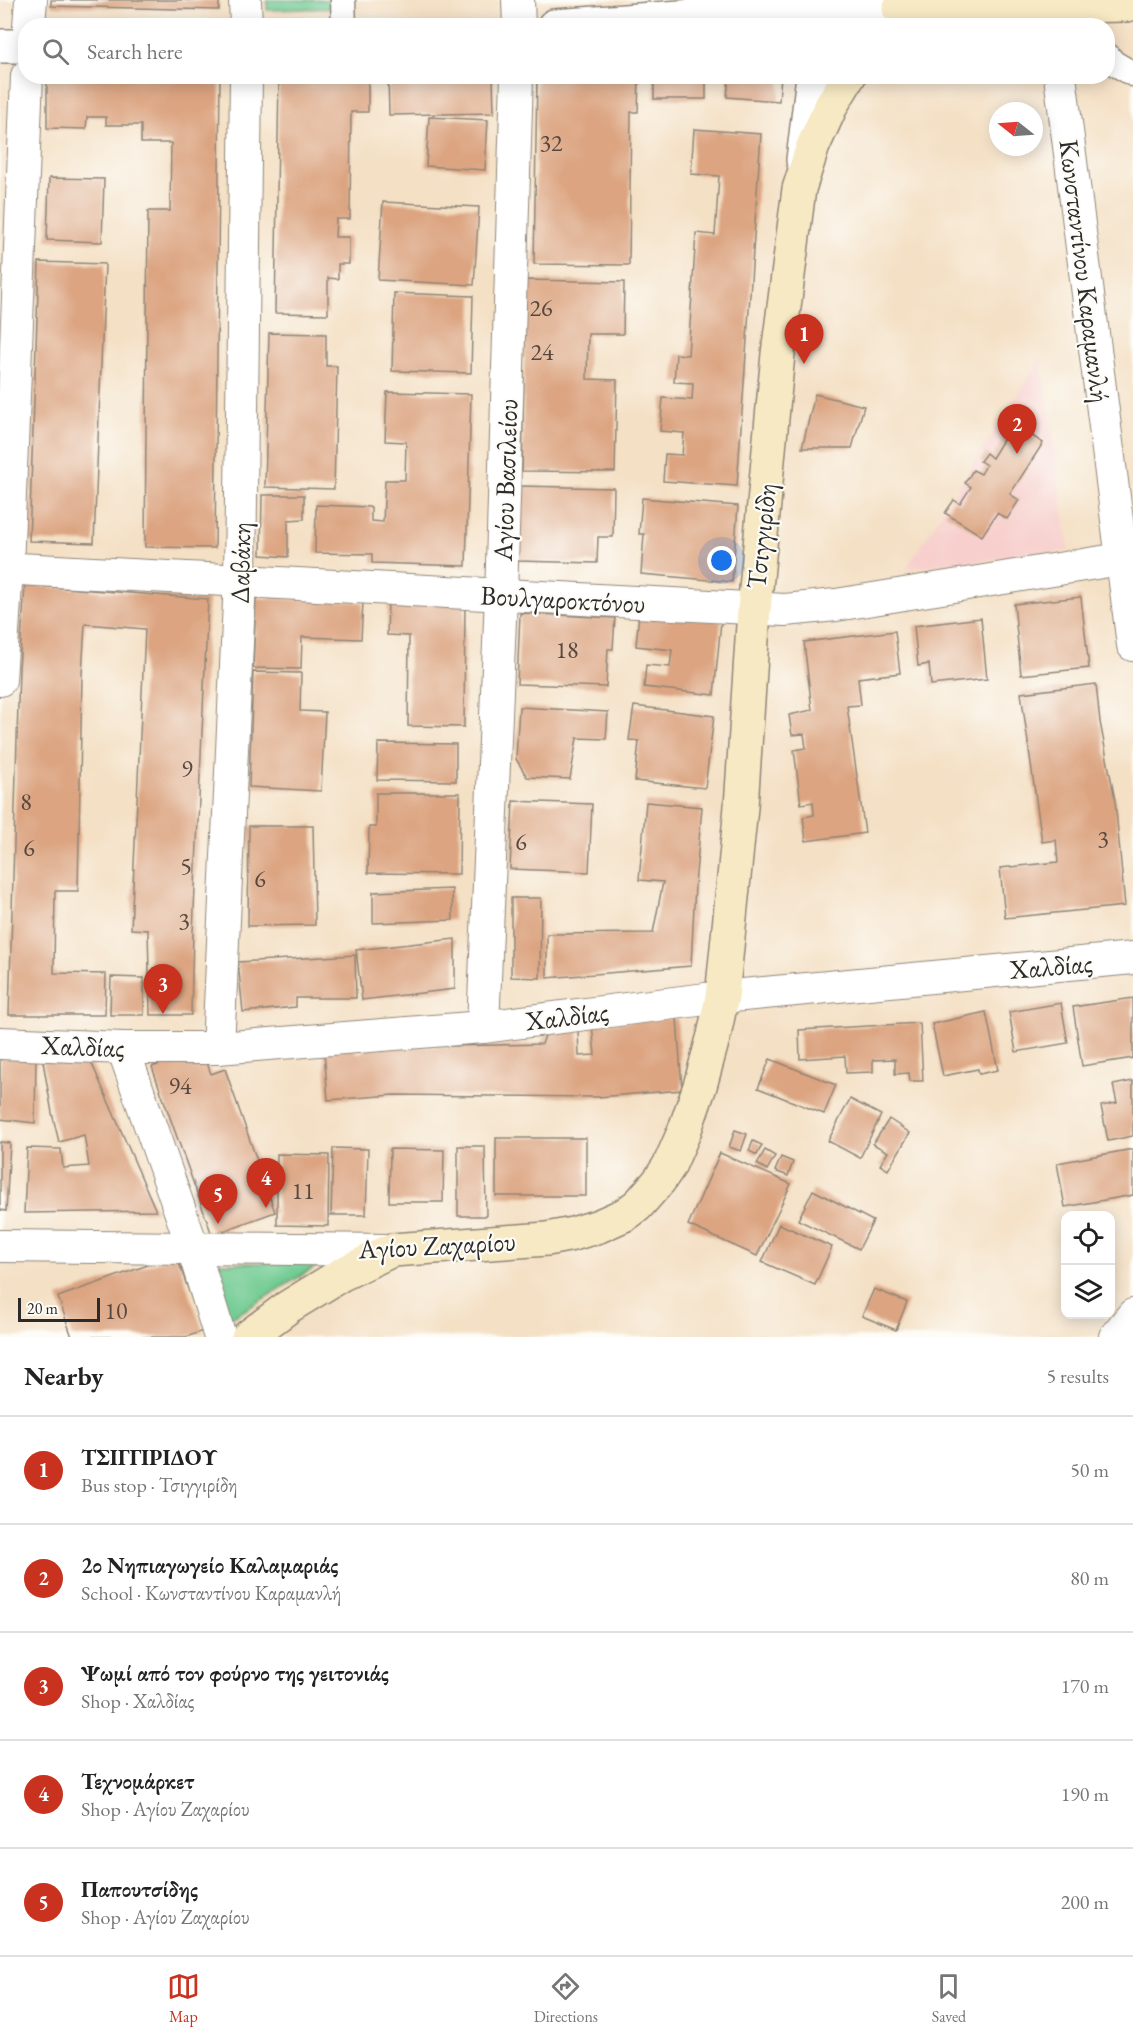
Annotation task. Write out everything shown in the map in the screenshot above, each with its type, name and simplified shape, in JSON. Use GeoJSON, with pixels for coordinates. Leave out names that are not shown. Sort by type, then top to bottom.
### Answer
{"type":"FeatureCollection","features":[{"type":"Feature","properties":{"kind":"main road"},"geometry":{"type":"LineString","coordinates":[[898,12],[1063,11],[1133,3]]}},
{"type":"Feature","properties":{"kind":"main road"},"geometry":{"type":"LineString","coordinates":[[799,189],[813,146],[832,104],[844,84]]}},
{"type":"Feature","properties":{"kind":"main road","name":"Τσιγγιρίδη"},"geometry":{"type":"LineString","coordinates":[[722,997],[741,807],[754,610],[778,354],[799,189]]}},
{"type":"Feature","properties":{"kind":"main road","name":"Αγίου Ζαχαρίου"},"geometry":{"type":"LineString","coordinates":[[392,1250],[559,1237],[587,1231],[613,1221],[638,1205],[659,1181],[681,1140],[707,1064],[722,997]]}},
{"type":"Feature","properties":{"kind":"main road"},"geometry":{"type":"LineString","coordinates":[[248,1337],[288,1307],[342,1274],[392,1250]]}},
{"type":"Feature","properties":{"kind":"street"},"geometry":{"type":"LineString","coordinates":[[30,18],[31,0]]}},
{"type":"Feature","properties":{"kind":"street"},"geometry":{"type":"LineString","coordinates":[[245,0],[246,18]]}},
{"type":"Feature","properties":{"kind":"street"},"geometry":{"type":"LineString","coordinates":[[343,0],[344,18]]}},
{"type":"Feature","properties":{"kind":"street"},"geometry":{"type":"LineString","coordinates":[[518,0],[519,18]]}},
{"type":"Feature","properties":{"kind":"street"},"geometry":{"type":"LineString","coordinates":[[667,18],[751,12],[898,12]]}},
{"type":"Feature","properties":{"kind":"street"},"geometry":{"type":"LineString","coordinates":[[0,46],[18,46]]}},
{"type":"Feature","properties":{"kind":"street"},"geometry":{"type":"LineString","coordinates":[[1115,64],[1133,74]]}},
{"type":"Feature","properties":{"kind":"street"},"geometry":{"type":"LineString","coordinates":[[0,680],[27,84]]}},
{"type":"Feature","properties":{"kind":"street","name":"Δαβάκη"},"geometry":{"type":"LineString","coordinates":[[219,1048],[240,580],[246,84]]}},
{"type":"Feature","properties":{"kind":"street","name":"Αγίου Βασιλείου"},"geometry":{"type":"LineString","coordinates":[[483,1027],[501,596],[517,84]]}},
{"type":"Feature","properties":{"kind":"street","name":"Τσιγγιρίδη"},"geometry":{"type":"LineString","coordinates":[[799,189],[812,84]]}},
{"type":"Feature","properties":{"kind":"street","name":"Κωνσταντίνου Καραμανλή"},"geometry":{"type":"LineString","coordinates":[[1061,84],[1127,557],[1133,645]]}},
{"type":"Feature","properties":{"kind":"street","name":"Βουλγαροκτόνου"},"geometry":{"type":"LineString","coordinates":[[4,568],[785,610],[836,605],[1127,557]]}},
{"type":"Feature","properties":{"kind":"street","name":"Χαλδίας"},"geometry":{"type":"LineString","coordinates":[[0,1043],[123,1048],[219,1048],[483,1027],[722,997],[1133,958]]}},
{"type":"Feature","properties":{"kind":"street"},"geometry":{"type":"LineString","coordinates":[[123,1048],[193,1248],[220,1337]]}},
{"type":"Feature","properties":{"kind":"street","name":"Αγίου Ζαχαρίου"},"geometry":{"type":"LineString","coordinates":[[0,1246],[392,1250]]}},
{"type":"Feature","properties":{"kind":"street"},"geometry":{"type":"LineString","coordinates":[[1115,1337],[1133,1315]]}},
{"type":"Feature","properties":{"kind":"shaded area"},"geometry":{"type":"Polygon","coordinates":[[[1041,357],[1069,551],[906,569],[1041,357]]]}},
{"type":"Feature","properties":{"kind":"green space"},"geometry":{"type":"Polygon","coordinates":[[[267,0],[343,0],[343,8],[267,10],[267,0]]]}},
{"type":"Feature","properties":{"kind":"green space"},"geometry":{"type":"Polygon","coordinates":[[[209,1263],[322,1263],[230,1319],[209,1263]]]}},
{"type":"Feature","properties":{"kind":"building"},"geometry":{"type":"Polygon","coordinates":[[[51,0],[219,0],[219,10],[51,6],[51,0]]]}},
{"type":"Feature","properties":{"kind":"building"},"geometry":{"type":"Polygon","coordinates":[[[47,84],[220,84],[215,548],[145,547],[148,211],[170,211],[171,143],[141,143],[141,125],[106,125],[106,117],[87,117],[86,129],[47,128],[47,84]]]}},
{"type":"Feature","properties":{"kind":"building"},"geometry":{"type":"Polygon","coordinates":[[[279,84],[368,84],[368,112],[351,112],[350,219],[336,219],[335,237],[349,237],[349,264],[338,264],[338,279],[328,278],[328,314],[275,313],[279,84]]]}},
{"type":"Feature","properties":{"kind":"building"},"geometry":{"type":"Polygon","coordinates":[[[388,84],[493,84],[494,113],[389,115],[388,84]]]}},
{"type":"Feature","properties":{"kind":"building"},"geometry":{"type":"Polygon","coordinates":[[[537,84],[639,84],[638,112],[631,112],[629,265],[534,264],[537,84]]]}},
{"type":"Feature","properties":{"kind":"building"},"geometry":{"type":"Polygon","coordinates":[[[654,84],[706,84],[706,99],[654,99],[654,84]]]}},
{"type":"Feature","properties":{"kind":"building"},"geometry":{"type":"Polygon","coordinates":[[[728,84],[780,84],[779,101],[727,97],[728,84]]]}},
{"type":"Feature","properties":{"kind":"building"},"geometry":{"type":"Polygon","coordinates":[[[429,117],[488,120],[485,170],[426,166],[429,117]]]}},
{"type":"Feature","properties":{"kind":"building"},"geometry":{"type":"Polygon","coordinates":[[[694,129],[761,134],[737,486],[663,481],[665,454],[682,455],[684,433],[660,431],[663,398],[692,400],[693,383],[674,382],[676,354],[688,355],[696,233],[715,235],[719,176],[691,174],[694,129]]]}},
{"type":"Feature","properties":{"kind":"building"},"geometry":{"type":"Polygon","coordinates":[[[49,178],[104,179],[102,242],[47,240],[49,178]]]}},
{"type":"Feature","properties":{"kind":"building"},"geometry":{"type":"Polygon","coordinates":[[[383,202],[479,207],[474,285],[378,280],[383,202]]]}},
{"type":"Feature","properties":{"kind":"building"},"geometry":{"type":"Polygon","coordinates":[[[39,262],[105,264],[94,543],[29,541],[39,262]]]}},
{"type":"Feature","properties":{"kind":"building"},"geometry":{"type":"Polygon","coordinates":[[[526,280],[624,282],[623,334],[588,334],[587,379],[617,380],[615,472],[522,471],[526,280]]]}},
{"type":"Feature","properties":{"kind":"building"},"geometry":{"type":"Polygon","coordinates":[[[394,293],[473,296],[471,373],[392,371],[394,293]]]}},
{"type":"Feature","properties":{"kind":"building"},"geometry":{"type":"Polygon","coordinates":[[[269,333],[326,334],[326,366],[337,366],[334,489],[265,487],[269,333]]]}},
{"type":"Feature","properties":{"kind":"building"},"geometry":{"type":"Polygon","coordinates":[[[387,392],[471,394],[466,566],[372,563],[372,554],[315,553],[316,505],[371,507],[371,521],[383,522],[385,480],[405,480],[406,442],[385,441],[387,392]]]}},
{"type":"Feature","properties":{"kind":"building"},"geometry":{"type":"Polygon","coordinates":[[[815,394],[864,406],[852,448],[802,448],[815,394]]]}},
{"type":"Feature","properties":{"kind":"building"},"geometry":{"type":"Polygon","coordinates":[[[1008,420],[1043,443],[1010,494],[1019,500],[1007,519],[997,513],[982,536],[945,513],[954,500],[960,504],[971,487],[965,483],[973,470],[981,474],[986,465],[980,461],[986,453],[992,458],[1008,432],[1003,428],[1008,420]]]}},
{"type":"Feature","properties":{"kind":"building"},"geometry":{"type":"Polygon","coordinates":[[[519,486],[614,488],[613,537],[598,537],[597,563],[517,561],[519,486]]]}},
{"type":"Feature","properties":{"kind":"building"},"geometry":{"type":"Polygon","coordinates":[[[262,495],[304,495],[304,519],[288,520],[288,557],[261,555],[262,495]]]}},
{"type":"Feature","properties":{"kind":"building"},"geometry":{"type":"Polygon","coordinates":[[[642,498],[738,506],[732,582],[641,574],[644,534],[639,534],[642,498]]]}},
{"type":"Feature","properties":{"kind":"building"},"geometry":{"type":"Polygon","coordinates":[[[25,585],[208,599],[191,1015],[150,1015],[148,930],[131,929],[145,629],[85,624],[78,891],[55,891],[54,973],[106,974],[105,1015],[9,1015],[19,669],[25,585]]]}},
{"type":"Feature","properties":{"kind":"building"},"geometry":{"type":"Polygon","coordinates":[[[1081,597],[1089,668],[1021,675],[1014,604],[1081,597]]]}},
{"type":"Feature","properties":{"kind":"building"},"geometry":{"type":"Polygon","coordinates":[[[256,598],[363,602],[361,639],[302,637],[301,669],[253,668],[256,598]]]}},
{"type":"Feature","properties":{"kind":"building"},"geometry":{"type":"Polygon","coordinates":[[[388,600],[465,603],[464,727],[408,726],[409,636],[387,635],[388,600]]]}},
{"type":"Feature","properties":{"kind":"building"},"geometry":{"type":"Polygon","coordinates":[[[520,613],[615,618],[613,649],[608,649],[606,687],[517,684],[520,613]]]}},
{"type":"Feature","properties":{"kind":"building"},"geometry":{"type":"Polygon","coordinates":[[[639,613],[721,621],[714,695],[644,687],[646,665],[670,667],[672,650],[636,646],[639,613]]]}},
{"type":"Feature","properties":{"kind":"building"},"geometry":{"type":"Polygon","coordinates":[[[981,618],[987,679],[931,685],[929,664],[918,666],[914,626],[981,618]]]}},
{"type":"Feature","properties":{"kind":"building"},"geometry":{"type":"Polygon","coordinates":[[[895,631],[900,673],[858,678],[861,705],[847,706],[865,833],[806,841],[803,817],[814,815],[813,802],[801,804],[794,750],[806,748],[804,734],[792,735],[789,715],[812,710],[804,642],[895,631]]]}},
{"type":"Feature","properties":{"kind":"building"},"geometry":{"type":"Polygon","coordinates":[[[253,672],[301,673],[300,711],[325,712],[321,791],[249,787],[253,672]]]}},
{"type":"Feature","properties":{"kind":"building"},"geometry":{"type":"Polygon","coordinates":[[[1096,684],[1100,722],[1115,800],[1125,906],[1005,918],[1000,868],[1058,862],[1056,840],[1042,842],[1021,693],[1096,684]]]}},
{"type":"Feature","properties":{"kind":"building"},"geometry":{"type":"Polygon","coordinates":[[[634,706],[714,716],[705,788],[635,781],[639,741],[629,740],[634,706]]]}},
{"type":"Feature","properties":{"kind":"building"},"geometry":{"type":"Polygon","coordinates":[[[519,707],[608,712],[606,739],[577,738],[570,779],[527,777],[516,759],[519,707]]]}},
{"type":"Feature","properties":{"kind":"building"},"geometry":{"type":"Polygon","coordinates":[[[378,743],[456,744],[456,781],[377,780],[378,743]]]}},
{"type":"Feature","properties":{"kind":"building"},"geometry":{"type":"Polygon","coordinates":[[[376,793],[460,793],[459,874],[368,873],[369,827],[376,827],[376,793]]]}},
{"type":"Feature","properties":{"kind":"building"},"geometry":{"type":"Polygon","coordinates":[[[513,801],[592,804],[589,872],[510,869],[513,801]]]}},
{"type":"Feature","properties":{"kind":"building"},"geometry":{"type":"Polygon","coordinates":[[[646,802],[702,807],[691,966],[547,978],[547,934],[653,933],[663,882],[639,880],[646,802]]]}},
{"type":"Feature","properties":{"kind":"building"},"geometry":{"type":"Polygon","coordinates":[[[249,826],[313,826],[315,925],[248,926],[249,826]]]}},
{"type":"Feature","properties":{"kind":"building"},"geometry":{"type":"Polygon","coordinates":[[[452,889],[453,920],[373,923],[373,892],[452,889]]]}},
{"type":"Feature","properties":{"kind":"building"},"geometry":{"type":"Polygon","coordinates":[[[511,898],[541,898],[540,978],[511,977],[511,898]]]}},
{"type":"Feature","properties":{"kind":"building"},"geometry":{"type":"Polygon","coordinates":[[[455,939],[455,989],[362,1000],[356,950],[455,939]]]}},
{"type":"Feature","properties":{"kind":"building"},"geometry":{"type":"Polygon","coordinates":[[[355,955],[356,998],[296,998],[296,1007],[243,1012],[238,962],[355,955]]]}},
{"type":"Feature","properties":{"kind":"building"},"geometry":{"type":"Polygon","coordinates":[[[111,977],[144,978],[144,1015],[110,1015],[111,977]]]}},
{"type":"Feature","properties":{"kind":"building"},"geometry":{"type":"Polygon","coordinates":[[[1133,998],[1133,1058],[1082,1066],[1073,1007],[1133,998]]]}},
{"type":"Feature","properties":{"kind":"building"},"geometry":{"type":"Polygon","coordinates":[[[1061,1003],[1068,1043],[1016,1052],[1009,1012],[1061,1003]]]}},
{"type":"Feature","properties":{"kind":"building"},"geometry":{"type":"Polygon","coordinates":[[[986,1012],[998,1070],[979,1074],[978,1069],[943,1076],[932,1024],[986,1012]]]}},
{"type":"Feature","properties":{"kind":"building"},"geometry":{"type":"Polygon","coordinates":[[[677,1018],[682,1090],[598,1097],[394,1095],[328,1100],[324,1051],[355,1048],[356,1053],[363,1052],[363,1048],[542,1044],[546,1033],[578,1030],[579,1056],[595,1055],[592,1024],[677,1018]]]}},
{"type":"Feature","properties":{"kind":"building"},"geometry":{"type":"Polygon","coordinates":[[[920,1023],[923,1081],[910,1081],[909,1073],[895,1074],[895,1059],[873,1060],[873,1072],[846,1073],[845,1056],[800,1059],[799,1030],[920,1023]]]}},
{"type":"Feature","properties":{"kind":"building"},"geometry":{"type":"Polygon","coordinates":[[[202,1049],[211,1074],[225,1069],[275,1212],[212,1235],[152,1067],[202,1049]]]}},
{"type":"Feature","properties":{"kind":"building"},"geometry":{"type":"Polygon","coordinates":[[[42,1056],[89,1057],[156,1211],[24,1213],[27,1148],[61,1149],[63,1168],[89,1166],[84,1135],[59,1142],[42,1056]]]}},
{"type":"Feature","properties":{"kind":"building"},"geometry":{"type":"Polygon","coordinates":[[[0,1057],[36,1057],[35,1123],[0,1119],[0,1057]]]}},
{"type":"Feature","properties":{"kind":"building"},"geometry":{"type":"Polygon","coordinates":[[[770,1059],[836,1085],[824,1114],[758,1088],[770,1059]]]}},
{"type":"Feature","properties":{"kind":"building"},"geometry":{"type":"Polygon","coordinates":[[[1133,1081],[1133,1136],[1108,1141],[1101,1106],[1117,1103],[1113,1085],[1133,1081]]]}},
{"type":"Feature","properties":{"kind":"building"},"geometry":{"type":"Polygon","coordinates":[[[850,1099],[881,1115],[860,1158],[828,1141],[850,1099]]]}},
{"type":"Feature","properties":{"kind":"building"},"geometry":{"type":"Polygon","coordinates":[[[889,1119],[910,1133],[888,1170],[880,1165],[888,1152],[873,1144],[889,1119]]]}},
{"type":"Feature","properties":{"kind":"building"},"geometry":{"type":"Polygon","coordinates":[[[735,1130],[747,1134],[741,1151],[729,1147],[735,1130]]]}},
{"type":"Feature","properties":{"kind":"building"},"geometry":{"type":"Polygon","coordinates":[[[496,1138],[586,1138],[586,1196],[496,1196],[496,1138]]]}},
{"type":"Feature","properties":{"kind":"building"},"geometry":{"type":"Polygon","coordinates":[[[753,1141],[762,1145],[757,1155],[749,1151],[753,1141]]]}},
{"type":"Feature","properties":{"kind":"building"},"geometry":{"type":"Polygon","coordinates":[[[0,1142],[10,1143],[6,1211],[0,1210],[0,1142]]]}},
{"type":"Feature","properties":{"kind":"building"},"geometry":{"type":"Polygon","coordinates":[[[458,1146],[485,1146],[486,1216],[458,1216],[458,1146]]]}},
{"type":"Feature","properties":{"kind":"building"},"geometry":{"type":"Polygon","coordinates":[[[333,1148],[368,1149],[366,1215],[331,1215],[333,1148]]]}},
{"type":"Feature","properties":{"kind":"building"},"geometry":{"type":"Polygon","coordinates":[[[390,1149],[444,1150],[443,1202],[389,1202],[390,1149]]]}},
{"type":"Feature","properties":{"kind":"building"},"geometry":{"type":"Polygon","coordinates":[[[1133,1149],[1133,1195],[1065,1207],[1057,1163],[1133,1149]]]}},
{"type":"Feature","properties":{"kind":"building"},"geometry":{"type":"Polygon","coordinates":[[[765,1150],[775,1156],[767,1170],[757,1164],[765,1150]]]}},
{"type":"Feature","properties":{"kind":"building"},"geometry":{"type":"Polygon","coordinates":[[[720,1153],[791,1184],[757,1256],[688,1225],[720,1153]]]}},
{"type":"Feature","properties":{"kind":"building"},"geometry":{"type":"Polygon","coordinates":[[[277,1154],[329,1155],[328,1226],[277,1225],[277,1154]]]}},
{"type":"Feature","properties":{"kind":"building"},"geometry":{"type":"Polygon","coordinates":[[[781,1157],[793,1162],[788,1176],[775,1171],[781,1157]]]}},
{"type":"Feature","properties":{"kind":"building"},"geometry":{"type":"Polygon","coordinates":[[[813,1190],[873,1221],[859,1249],[798,1220],[813,1190]]]}},
{"type":"Feature","properties":{"kind":"building"},"geometry":{"type":"Polygon","coordinates":[[[779,1224],[832,1247],[815,1285],[762,1262],[779,1224]]]}},
{"type":"Feature","properties":{"kind":"building"},"geometry":{"type":"Polygon","coordinates":[[[176,1255],[203,1331],[186,1337],[72,1337],[58,1297],[176,1255]]]}},
{"type":"Feature","properties":{"kind":"building"},"geometry":{"type":"Polygon","coordinates":[[[874,1289],[907,1302],[896,1330],[862,1316],[874,1289]]]}},
{"type":"Feature","properties":{"kind":"place","name":"ΤΣΙΓΓΙΡΙΔΟΥ"},"geometry":{"type":"Point","coordinates":[804,364]}},
{"type":"Feature","properties":{"kind":"place","name":"2ο Νηπιαγωγείο Καλαμαριάς"},"geometry":{"type":"Point","coordinates":[1017,454]}},
{"type":"Feature","properties":{"kind":"place","name":"Ψωμί από τον φούρνο της γειτονιάς"},"geometry":{"type":"Point","coordinates":[163,1014]}},
{"type":"Feature","properties":{"kind":"place","name":"Τεχνομάρκετ"},"geometry":{"type":"Point","coordinates":[266,1208]}},
{"type":"Feature","properties":{"kind":"place","name":"Παπουτσίδης"},"geometry":{"type":"Point","coordinates":[218,1224]}}]}
